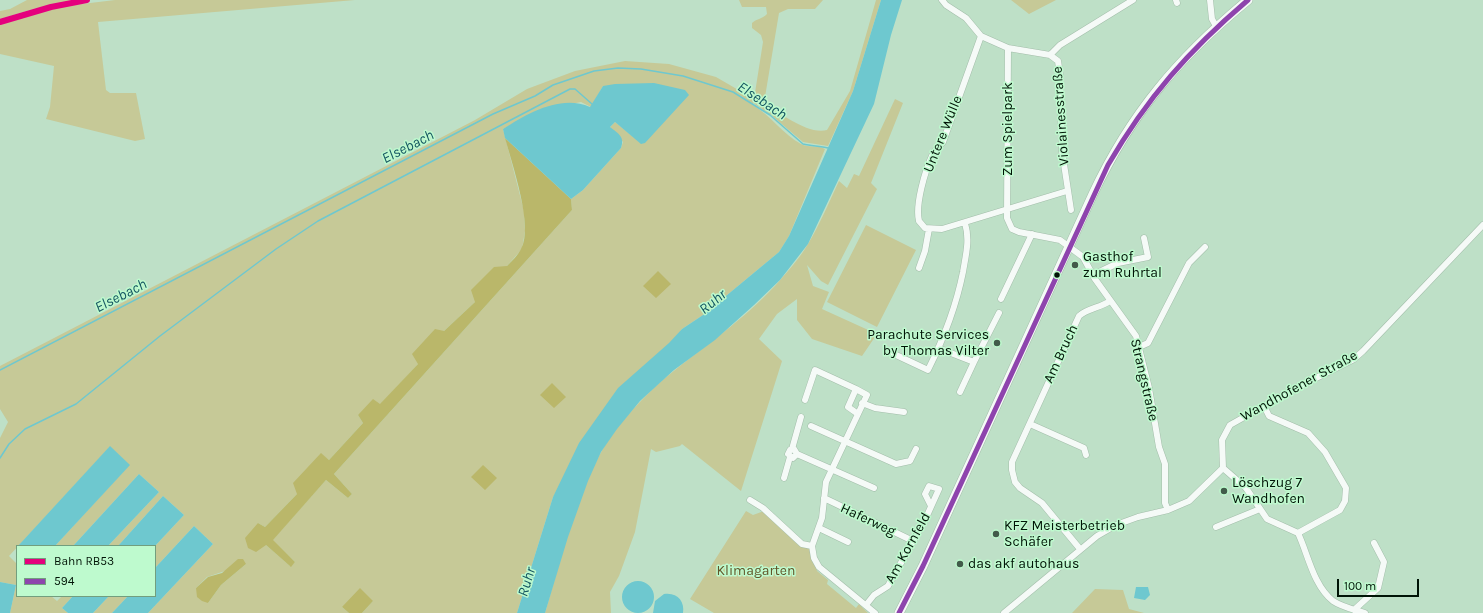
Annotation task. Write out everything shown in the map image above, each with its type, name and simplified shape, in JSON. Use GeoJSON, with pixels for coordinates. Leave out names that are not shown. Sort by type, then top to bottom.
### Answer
{"type":"FeatureCollection","features":[{"type":"Feature","properties":{"kind":"main road"},"geometry":{"type":"LineString","coordinates":[[899,613],[923,566],[1098,181],[1135,119],[1163,80],[1216,26],[1248,0]]}},
{"type":"Feature","properties":{"kind":"street","name":"Violainesstraße"},"geometry":{"type":"LineString","coordinates":[[942,0],[946,5],[966,18],[981,36],[1008,48],[1050,55],[1057,59],[1059,64],[1060,130],[1067,191],[1071,210]]}},
{"type":"Feature","properties":{"kind":"street"},"geometry":{"type":"LineString","coordinates":[[1050,55],[1060,45],[1133,0]]}},
{"type":"Feature","properties":{"kind":"street"},"geometry":{"type":"LineString","coordinates":[[1210,0],[1212,19],[1216,26]]}},
{"type":"Feature","properties":{"kind":"street","name":"Untere Wülle"},"geometry":{"type":"LineString","coordinates":[[929,229],[922,225],[918,216],[919,202],[929,164],[932,155],[943,142],[981,36]]}},
{"type":"Feature","properties":{"kind":"street","name":"Zum Spielpark"},"geometry":{"type":"LineString","coordinates":[[1008,48],[1008,210]]}},
{"type":"Feature","properties":{"kind":"street"},"geometry":{"type":"LineString","coordinates":[[919,268],[925,251],[929,229],[942,229],[965,223],[1067,191]]}},
{"type":"Feature","properties":{"kind":"street"},"geometry":{"type":"LineString","coordinates":[[1008,210],[1007,218],[1012,228],[1019,232],[1060,240],[1069,246]]}},
{"type":"Feature","properties":{"kind":"street"},"geometry":{"type":"LineString","coordinates":[[894,354],[928,370],[957,301],[968,243],[965,223]]}},
{"type":"Feature","properties":{"kind":"street","name":"Wandhofener Straße"},"geometry":{"type":"LineString","coordinates":[[1223,468],[1222,440],[1226,432],[1237,420],[1354,359],[1483,225]]}},
{"type":"Feature","properties":{"kind":"street"},"geometry":{"type":"LineString","coordinates":[[1002,299],[1032,234]]}},
{"type":"Feature","properties":{"kind":"street"},"geometry":{"type":"LineString","coordinates":[[1093,275],[1118,263],[1148,257],[1144,238]]}},
{"type":"Feature","properties":{"kind":"street","name":"Strangstraße"},"geometry":{"type":"LineString","coordinates":[[1069,246],[1083,257],[1110,301],[1136,336],[1149,388],[1159,447],[1165,464],[1165,503],[1168,510]]}},
{"type":"Feature","properties":{"kind":"street"},"geometry":{"type":"LineString","coordinates":[[1139,347],[1148,343],[1189,264],[1205,247]]}},
{"type":"Feature","properties":{"kind":"street","name":"Am Bruch"},"geometry":{"type":"LineString","coordinates":[[1080,549],[1042,503],[1020,488],[1015,482],[1012,462],[1079,316],[1086,310],[1102,306],[1110,301]]}},
{"type":"Feature","properties":{"kind":"street"},"geometry":{"type":"LineString","coordinates":[[960,392],[999,313]]}},
{"type":"Feature","properties":{"kind":"street"},"geometry":{"type":"LineString","coordinates":[[938,348],[974,362]]}},
{"type":"Feature","properties":{"kind":"street"},"geometry":{"type":"LineString","coordinates":[[805,400],[815,370],[856,388],[867,395],[826,482],[819,528],[812,546],[814,558],[819,567],[875,613]]}},
{"type":"Feature","properties":{"kind":"street"},"geometry":{"type":"LineString","coordinates":[[856,388],[848,407],[855,410],[858,414]]}},
{"type":"Feature","properties":{"kind":"street"},"geometry":{"type":"LineString","coordinates":[[862,403],[875,408],[904,412]]}},
{"type":"Feature","properties":{"kind":"street"},"geometry":{"type":"LineString","coordinates":[[1264,406],[1269,416],[1308,433],[1325,452],[1346,488],[1345,501],[1340,510],[1298,532]]}},
{"type":"Feature","properties":{"kind":"street"},"geometry":{"type":"LineString","coordinates":[[795,451],[801,417]]}},
{"type":"Feature","properties":{"kind":"street"},"geometry":{"type":"LineString","coordinates":[[1030,424],[1084,448],[1086,455]]}},
{"type":"Feature","properties":{"kind":"street"},"geometry":{"type":"LineString","coordinates":[[811,426],[896,464],[910,461],[916,449]]}},
{"type":"Feature","properties":{"kind":"street"},"geometry":{"type":"LineString","coordinates":[[784,478],[790,457],[788,452],[795,451],[874,488]]}},
{"type":"Feature","properties":{"kind":"street"},"geometry":{"type":"LineString","coordinates":[[1004,613],[1097,536],[1116,525],[1138,517],[1168,510],[1189,501],[1223,468],[1246,488],[1267,519],[1298,532],[1310,566],[1322,587],[1333,600],[1354,610],[1365,613]]}},
{"type":"Feature","properties":{"kind":"street","name":"Haferweg"},"geometry":{"type":"LineString","coordinates":[[824,498],[913,541]]}},
{"type":"Feature","properties":{"kind":"street"},"geometry":{"type":"LineString","coordinates":[[750,500],[769,513],[802,544],[812,546]]}},
{"type":"Feature","properties":{"kind":"street","name":"Am Kornfeld"},"geometry":{"type":"LineString","coordinates":[[866,605],[874,595],[888,586],[931,506]]}},
{"type":"Feature","properties":{"kind":"street"},"geometry":{"type":"LineString","coordinates":[[1216,527],[1260,509]]}},
{"type":"Feature","properties":{"kind":"street"},"geometry":{"type":"LineString","coordinates":[[819,528],[848,542]]}},
{"type":"Feature","properties":{"kind":"street"},"geometry":{"type":"LineString","coordinates":[[1354,610],[1378,588],[1384,562],[1374,543]]}},
{"type":"Feature","properties":{"kind":"green space"},"geometry":{"type":"Polygon","coordinates":[[[27,0],[75,0],[33,9],[0,19],[0,11],[10,9],[27,0]]]}},
{"type":"Feature","properties":{"kind":"green space"},"geometry":{"type":"Polygon","coordinates":[[[115,0],[355,0],[98,22],[106,90],[110,93],[136,93],[145,139],[135,141],[46,119],[50,107],[54,66],[0,54],[0,24],[57,7],[115,0]]]}},
{"type":"Feature","properties":{"kind":"green space"},"geometry":{"type":"Polygon","coordinates":[[[739,0],[823,0],[815,9],[788,9],[779,13],[764,103],[794,122],[819,131],[827,130],[850,91],[876,0],[881,0],[853,91],[828,146],[803,142],[771,115],[753,103],[753,105],[766,114],[801,144],[825,149],[789,236],[779,252],[703,315],[682,329],[553,497],[517,613],[362,613],[373,601],[342,607],[349,613],[148,613],[213,544],[194,526],[156,567],[156,545],[184,515],[163,496],[119,545],[109,545],[159,492],[139,474],[74,545],[56,545],[129,465],[110,447],[19,545],[16,545],[16,548],[9,556],[16,563],[16,585],[0,582],[0,438],[8,422],[0,409],[0,366],[475,120],[527,89],[575,71],[625,61],[669,64],[716,77],[754,99],[763,42],[761,35],[752,28],[752,23],[767,14],[766,7],[742,7],[739,0]],[[603,86],[591,107],[581,102],[537,111],[503,129],[524,211],[525,231],[522,249],[475,302],[444,331],[413,354],[419,363],[380,405],[358,415],[363,423],[329,460],[321,454],[297,494],[265,527],[258,523],[266,545],[290,566],[295,562],[272,540],[326,480],[348,498],[352,494],[334,474],[572,210],[571,199],[583,190],[621,148],[623,142],[610,127],[615,122],[641,143],[603,86]],[[246,564],[207,577],[196,588],[208,603],[221,585],[246,564]]]}},
{"type":"Feature","properties":{"kind":"green space"},"geometry":{"type":"Polygon","coordinates":[[[1011,0],[1056,0],[1029,14],[1011,0]]]}},
{"type":"Feature","properties":{"kind":"green space"},"geometry":{"type":"Polygon","coordinates":[[[895,99],[903,103],[871,183],[877,189],[828,285],[821,281],[807,265],[813,286],[829,292],[822,309],[877,334],[862,356],[812,339],[797,320],[797,299],[777,314],[759,339],[782,361],[741,491],[682,444],[680,446],[656,452],[651,449],[635,532],[619,576],[610,592],[611,613],[545,613],[574,516],[593,468],[604,447],[617,428],[652,390],[667,376],[743,316],[769,292],[792,267],[812,236],[839,181],[847,188],[854,174],[859,176],[895,99]]]}},
{"type":"Feature","properties":{"kind":"green space"},"geometry":{"type":"Polygon","coordinates":[[[866,225],[916,250],[877,327],[827,302],[866,225]]]}},
{"type":"Feature","properties":{"kind":"green space","name":"Klimagarten"},"geometry":{"type":"Polygon","coordinates":[[[746,511],[753,515],[764,511],[811,549],[817,571],[828,580],[827,584],[856,608],[859,604],[868,613],[714,613],[690,599],[746,511]]]}},
{"type":"Feature","properties":{"kind":"green space"},"geometry":{"type":"Polygon","coordinates":[[[16,585],[16,597],[52,597],[57,601],[61,597],[72,597],[62,608],[68,613],[10,613],[16,585]]]}},
{"type":"Feature","properties":{"kind":"green space"},"geometry":{"type":"Polygon","coordinates":[[[1095,589],[1123,590],[1129,609],[1144,613],[1072,613],[1095,589]]]}},
{"type":"Feature","properties":{"kind":"green space"},"geometry":{"type":"Polygon","coordinates":[[[108,597],[127,597],[112,613],[93,613],[108,597]]]}},
{"type":"Feature","properties":{"kind":"shaded area"},"geometry":{"type":"Polygon","coordinates":[[[505,138],[571,199],[572,210],[334,474],[352,494],[348,498],[326,480],[273,540],[295,562],[291,567],[266,545],[256,552],[248,548],[245,538],[258,523],[265,527],[297,494],[293,483],[321,453],[329,460],[363,423],[358,415],[373,399],[380,404],[418,364],[412,354],[435,329],[444,331],[475,302],[471,290],[494,267],[507,266],[520,251],[524,239],[525,226],[517,179],[505,138]]]}},
{"type":"Feature","properties":{"kind":"shaded area"},"geometry":{"type":"Polygon","coordinates":[[[658,271],[671,284],[656,298],[643,286],[658,271]]]}},
{"type":"Feature","properties":{"kind":"shaded area"},"geometry":{"type":"Polygon","coordinates":[[[552,383],[566,397],[554,408],[540,395],[552,383]]]}},
{"type":"Feature","properties":{"kind":"shaded area"},"geometry":{"type":"Polygon","coordinates":[[[483,465],[497,478],[485,490],[471,477],[483,465]]]}},
{"type":"Feature","properties":{"kind":"shaded area"},"geometry":{"type":"Polygon","coordinates":[[[238,559],[243,559],[246,564],[221,585],[208,603],[197,597],[196,588],[208,577],[222,573],[238,559]]]}},
{"type":"Feature","properties":{"kind":"shaded area"},"geometry":{"type":"Polygon","coordinates":[[[360,588],[373,601],[362,613],[349,613],[342,607],[360,588]]]}},
{"type":"Feature","properties":{"kind":"water","name":"Ruhr"},"geometry":{"type":"Polygon","coordinates":[[[881,0],[902,0],[891,35],[874,104],[808,244],[780,280],[715,340],[674,370],[640,401],[617,429],[601,452],[588,481],[568,537],[545,613],[517,613],[553,497],[579,443],[618,388],[669,343],[682,329],[703,315],[779,252],[789,236],[853,91],[881,0]]]}},
{"type":"Feature","properties":{"kind":"water"},"geometry":{"type":"Polygon","coordinates":[[[654,83],[685,90],[689,95],[645,143],[641,144],[615,122],[610,127],[622,138],[621,148],[583,190],[571,199],[505,138],[503,129],[523,117],[545,107],[568,103],[590,107],[603,86],[615,84],[654,83]]]}},
{"type":"Feature","properties":{"kind":"water"},"geometry":{"type":"Polygon","coordinates":[[[110,446],[130,465],[56,545],[19,545],[110,446]]]}},
{"type":"Feature","properties":{"kind":"water"},"geometry":{"type":"Polygon","coordinates":[[[139,474],[159,492],[109,545],[74,545],[139,474]]]}},
{"type":"Feature","properties":{"kind":"water"},"geometry":{"type":"Polygon","coordinates":[[[163,496],[184,515],[156,545],[119,545],[163,496]]]}},
{"type":"Feature","properties":{"kind":"water"},"geometry":{"type":"Polygon","coordinates":[[[194,526],[213,544],[148,613],[112,613],[127,597],[156,597],[156,567],[194,526]]]}},
{"type":"Feature","properties":{"kind":"water"},"geometry":{"type":"Polygon","coordinates":[[[638,581],[649,586],[654,597],[649,608],[638,613],[627,608],[622,597],[627,586],[638,581]]]}},
{"type":"Feature","properties":{"kind":"water"},"geometry":{"type":"Polygon","coordinates":[[[0,582],[16,585],[10,613],[0,613],[0,582]]]}},
{"type":"Feature","properties":{"kind":"water"},"geometry":{"type":"Polygon","coordinates":[[[1136,587],[1148,587],[1150,595],[1145,600],[1134,598],[1136,587]]]}},
{"type":"Feature","properties":{"kind":"water"},"geometry":{"type":"Polygon","coordinates":[[[664,594],[673,594],[679,598],[683,605],[683,613],[653,613],[655,601],[664,594]]]}},
{"type":"Feature","properties":{"kind":"water"},"geometry":{"type":"Polygon","coordinates":[[[72,597],[108,597],[93,613],[68,613],[62,608],[72,597]]]}},
{"type":"Feature","properties":{"kind":"waterway","name":"Elsebach"},"geometry":{"type":"LineString","coordinates":[[0,370],[493,114],[535,96],[553,85],[594,71],[618,68],[641,69],[683,76],[733,92],[770,115],[803,144],[828,148]]}},
{"type":"Feature","properties":{"kind":"waterway"},"geometry":{"type":"LineString","coordinates":[[0,458],[9,444],[25,429],[76,404],[160,336],[276,249],[318,221],[570,89],[575,89],[592,104]]}},
{"type":"Feature","properties":{"kind":"rail line","name":"RB53"},"geometry":{"type":"LineString","coordinates":[[0,22],[51,7],[87,0]]}},
{"type":"Feature","properties":{"kind":"transit line","name":"594"},"geometry":{"type":"LineString","coordinates":[[899,613],[923,566],[1108,165],[1138,118],[1170,76],[1207,37],[1248,0]]}},
{"type":"Feature","properties":{"kind":"place","name":"Gasthof zum Ruhrtal"},"geometry":{"type":"Point","coordinates":[1075,265]}},
{"type":"Feature","properties":{"kind":"place","name":"Parachute Services by Thomas Vilter"},"geometry":{"type":"Point","coordinates":[997,343]}},
{"type":"Feature","properties":{"kind":"place","name":"Löschzug 7 Wandhofen"},"geometry":{"type":"Point","coordinates":[1224,491]}},
{"type":"Feature","properties":{"kind":"place","name":"KFZ Meisterbetrieb Schäfer"},"geometry":{"type":"Point","coordinates":[996,534]}},
{"type":"Feature","properties":{"kind":"place","name":"das akf autohaus"},"geometry":{"type":"Point","coordinates":[960,564]}}]}
